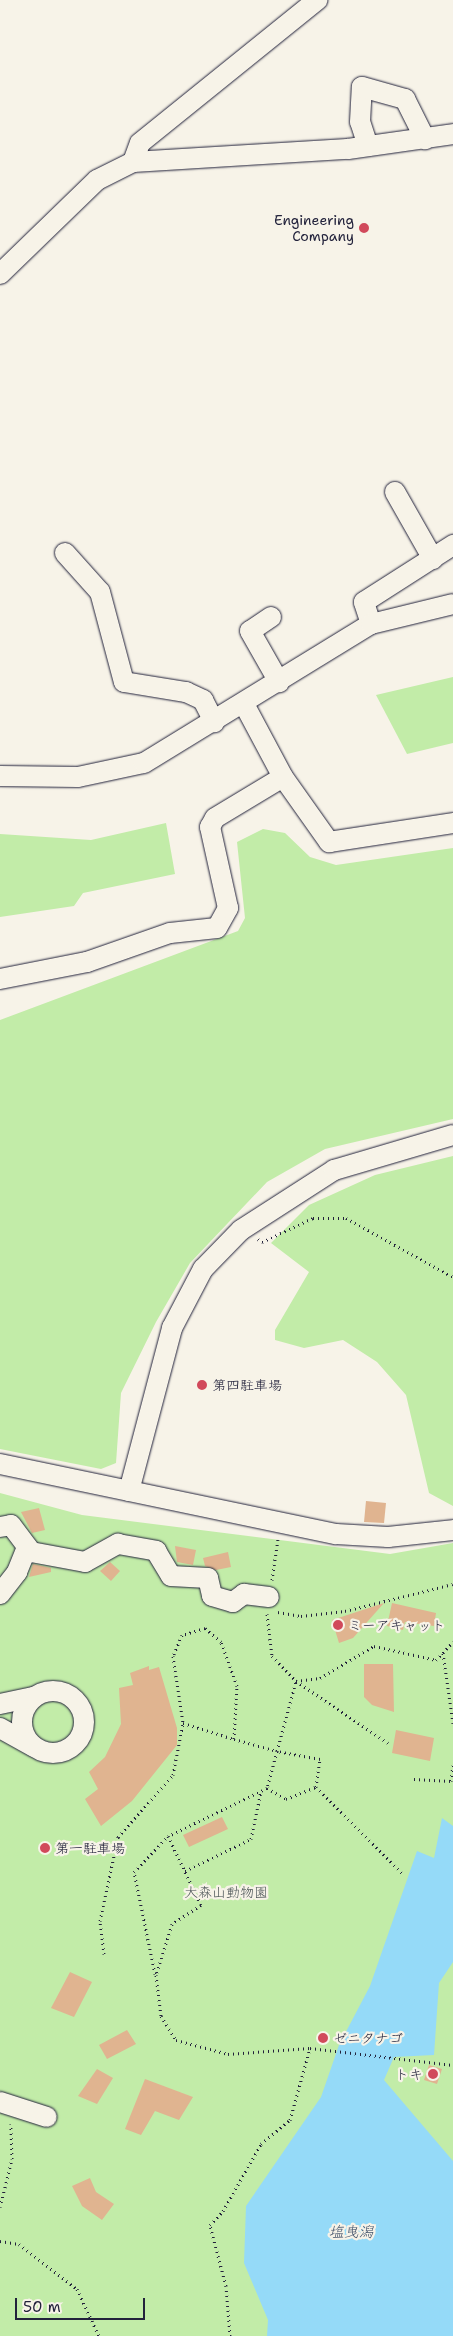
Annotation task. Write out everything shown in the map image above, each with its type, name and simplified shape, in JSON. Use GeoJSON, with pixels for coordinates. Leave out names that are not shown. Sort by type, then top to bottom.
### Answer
{"type":"FeatureCollection","features":[{"type":"Feature","properties":{"kind":"street"},"geometry":{"type":"LineString","coordinates":[[133,162],[140,142],[317,0]]}},
{"type":"Feature","properties":{"kind":"street"},"geometry":{"type":"LineString","coordinates":[[368,146],[360,122],[362,87],[405,99],[425,138]]}},
{"type":"Feature","properties":{"kind":"street"},"geometry":{"type":"LineString","coordinates":[[0,274],[97,180],[133,162],[368,146],[453,134]]}},
{"type":"Feature","properties":{"kind":"street"},"geometry":{"type":"LineString","coordinates":[[395,492],[433,558]]}},
{"type":"Feature","properties":{"kind":"street"},"geometry":{"type":"LineString","coordinates":[[371,624],[364,602],[453,545]]}},
{"type":"Feature","properties":{"kind":"street"},"geometry":{"type":"LineString","coordinates":[[65,553],[100,592],[124,682],[186,692],[203,700],[214,722]]}},
{"type":"Feature","properties":{"kind":"street"},"geometry":{"type":"LineString","coordinates":[[0,776],[78,777],[144,763],[244,704],[371,624],[453,604]]}},
{"type":"Feature","properties":{"kind":"street"},"geometry":{"type":"LineString","coordinates":[[271,618],[250,631],[279,682]]}},
{"type":"Feature","properties":{"kind":"street"},"geometry":{"type":"LineString","coordinates":[[244,704],[283,777],[329,842],[453,823]]}},
{"type":"Feature","properties":{"kind":"street"},"geometry":{"type":"LineString","coordinates":[[0,978],[87,962],[170,933],[217,928],[228,908],[210,827],[215,818],[283,777]]}},
{"type":"Feature","properties":{"kind":"street"},"geometry":{"type":"LineString","coordinates":[[129,1491],[172,1328],[203,1269],[241,1230],[334,1170],[453,1135]]}},
{"type":"Feature","properties":{"kind":"street"},"geometry":{"type":"LineString","coordinates":[[0,1464],[280,1524],[388,1537],[453,1530]]}},
{"type":"Feature","properties":{"kind":"street"},"geometry":{"type":"LineString","coordinates":[[0,1527],[11,1525],[31,1552],[85,1562],[118,1544],[156,1551],[171,1576],[208,1578],[212,1596],[233,1602],[244,1594],[268,1604]]}},
{"type":"Feature","properties":{"kind":"street"},"geometry":{"type":"LineString","coordinates":[[0,1594],[17,1572],[27,1547]]}},
{"type":"Feature","properties":{"kind":"street"},"geometry":{"type":"LineString","coordinates":[[0,1704],[34,1697],[45,1691],[66,1693],[81,1708],[84,1718],[80,1738],[73,1746],[54,1753],[35,1748],[0,1728]]}},
{"type":"Feature","properties":{"kind":"street"},"geometry":{"type":"LineString","coordinates":[[34,1697],[21,1721],[35,1748]]}},
{"type":"Feature","properties":{"kind":"street"},"geometry":{"type":"LineString","coordinates":[[6,2104],[47,2117]]}},
{"type":"Feature","properties":{"kind":"path"},"geometry":{"type":"LineString","coordinates":[[241,1230],[262,1242],[313,1218],[346,1218],[453,1277]]}},
{"type":"Feature","properties":{"kind":"path"},"geometry":{"type":"LineString","coordinates":[[280,1524],[268,1604],[272,1656],[296,1681],[388,1744]]}},
{"type":"Feature","properties":{"kind":"path"},"geometry":{"type":"LineString","coordinates":[[268,1604],[301,1616],[345,1611],[453,1584]]}},
{"type":"Feature","properties":{"kind":"path"},"geometry":{"type":"LineString","coordinates":[[104,1954],[100,1921],[118,1837],[173,1775],[183,1723],[173,1656],[182,1636],[205,1628],[221,1642],[237,1686],[234,1740]]}},
{"type":"Feature","properties":{"kind":"path"},"geometry":{"type":"LineString","coordinates":[[296,1681],[320,1678],[374,1646],[436,1660],[453,1642]]}},
{"type":"Feature","properties":{"kind":"path"},"geometry":{"type":"LineString","coordinates":[[443,1653],[453,1724]]}},
{"type":"Feature","properties":{"kind":"path"},"geometry":{"type":"LineString","coordinates":[[267,1788],[296,1681]]}},
{"type":"Feature","properties":{"kind":"path"},"geometry":{"type":"LineString","coordinates":[[183,1723],[234,1740],[320,1759],[316,1787]]}},
{"type":"Feature","properties":{"kind":"path"},"geometry":{"type":"LineString","coordinates":[[414,1779],[451,1781],[453,1765]]}},
{"type":"Feature","properties":{"kind":"path"},"geometry":{"type":"LineString","coordinates":[[316,1787],[286,1799],[267,1788],[261,1790],[168,1836],[134,1872],[156,1980],[161,2016],[176,2040],[228,2054],[310,2048],[453,2065]]}},
{"type":"Feature","properties":{"kind":"path"},"geometry":{"type":"LineString","coordinates":[[316,1787],[402,1873]]}},
{"type":"Feature","properties":{"kind":"path"},"geometry":{"type":"LineString","coordinates":[[185,1872],[251,1839],[261,1790]]}},
{"type":"Feature","properties":{"kind":"path"},"geometry":{"type":"LineString","coordinates":[[156,1980],[172,1924],[201,1905],[168,1836]]}},
{"type":"Feature","properties":{"kind":"path"},"geometry":{"type":"LineString","coordinates":[[230,2336],[226,2286],[210,2225],[223,2211],[262,2144],[290,2120],[310,2048]]}},
{"type":"Feature","properties":{"kind":"path"},"geometry":{"type":"LineString","coordinates":[[0,2206],[12,2159],[6,2104]]}},
{"type":"Feature","properties":{"kind":"path"},"geometry":{"type":"LineString","coordinates":[[0,2241],[19,2244],[77,2289],[98,2336]]}},
{"type":"Feature","properties":{"kind":"green space"},"geometry":{"type":"Polygon","coordinates":[[[453,677],[453,743],[407,754],[376,695],[453,677]]]}},
{"type":"Feature","properties":{"kind":"green space"},"geometry":{"type":"Polygon","coordinates":[[[166,823],[175,874],[83,893],[74,906],[0,917],[0,834],[91,840],[166,823]]]}},
{"type":"Feature","properties":{"kind":"green space"},"geometry":{"type":"Polygon","coordinates":[[[263,829],[285,833],[310,857],[336,865],[453,848],[453,1119],[325,1149],[267,1182],[190,1263],[156,1322],[121,1393],[116,1463],[101,1469],[0,1449],[0,1020],[238,931],[245,918],[237,842],[263,829]]]}},
{"type":"Feature","properties":{"kind":"green space"},"geometry":{"type":"Polygon","coordinates":[[[453,1156],[453,1506],[429,1493],[406,1395],[377,1362],[343,1340],[304,1348],[275,1340],[275,1330],[309,1272],[271,1243],[309,1205],[375,1175],[453,1156]]]}},
{"type":"Feature","properties":{"kind":"green space","name":"大森山動物園"},"geometry":{"type":"Polygon","coordinates":[[[0,1493],[82,1515],[390,1554],[453,1543],[453,2336],[0,2336],[0,1493]]]}},
{"type":"Feature","properties":{"kind":"water","name":"塩曳潟"},"geometry":{"type":"Polygon","coordinates":[[[442,1818],[453,1826],[453,1962],[439,1983],[434,2055],[394,2057],[384,2080],[453,2161],[453,2336],[267,2336],[268,2320],[244,2263],[246,2206],[321,2097],[339,2045],[370,1986],[417,1851],[434,1858],[442,1818]]]}},
{"type":"Feature","properties":{"kind":"building"},"geometry":{"type":"Polygon","coordinates":[[[366,1501],[386,1503],[384,1523],[364,1522],[366,1501]]]}},
{"type":"Feature","properties":{"kind":"building"},"geometry":{"type":"Polygon","coordinates":[[[39,1508],[45,1530],[32,1533],[21,1512],[39,1508]]]}},
{"type":"Feature","properties":{"kind":"building"},"geometry":{"type":"Polygon","coordinates":[[[175,1546],[196,1550],[193,1565],[177,1562],[175,1546]]]}},
{"type":"Feature","properties":{"kind":"building"},"geometry":{"type":"Polygon","coordinates":[[[228,1552],[231,1567],[216,1570],[205,1566],[203,1558],[228,1552]]]}},
{"type":"Feature","properties":{"kind":"building"},"geometry":{"type":"Polygon","coordinates":[[[110,1562],[120,1571],[111,1581],[100,1571],[110,1562]]]}},
{"type":"Feature","properties":{"kind":"building"},"geometry":{"type":"Polygon","coordinates":[[[33,1564],[51,1568],[51,1572],[29,1577],[33,1564]]]}},
{"type":"Feature","properties":{"kind":"building","name":"ミーアキャット"},"geometry":{"type":"Polygon","coordinates":[[[384,1603],[353,1638],[339,1643],[332,1620],[384,1603]]]}},
{"type":"Feature","properties":{"kind":"building"},"geometry":{"type":"Polygon","coordinates":[[[392,1603],[436,1613],[434,1626],[405,1622],[403,1630],[387,1626],[392,1603]]]}},
{"type":"Feature","properties":{"kind":"building"},"geometry":{"type":"Polygon","coordinates":[[[364,1664],[393,1664],[394,1712],[372,1705],[364,1697],[364,1664]]]}},
{"type":"Feature","properties":{"kind":"building"},"geometry":{"type":"Polygon","coordinates":[[[149,1666],[149,1670],[159,1667],[177,1728],[177,1745],[132,1801],[101,1826],[85,1799],[98,1789],[89,1772],[105,1757],[121,1724],[119,1688],[133,1685],[130,1673],[149,1666]]]}},
{"type":"Feature","properties":{"kind":"building"},"geometry":{"type":"Polygon","coordinates":[[[396,1730],[434,1738],[430,1761],[392,1753],[396,1730]]]}},
{"type":"Feature","properties":{"kind":"building"},"geometry":{"type":"Polygon","coordinates":[[[222,1817],[228,1829],[189,1847],[183,1835],[222,1817]]]}},
{"type":"Feature","properties":{"kind":"building"},"geometry":{"type":"Polygon","coordinates":[[[70,1972],[92,1982],[74,2017],[51,2008],[70,1972]]]}},
{"type":"Feature","properties":{"kind":"building"},"geometry":{"type":"Polygon","coordinates":[[[127,2030],[136,2044],[107,2059],[99,2045],[127,2030]]]}},
{"type":"Feature","properties":{"kind":"building","name":"トキ"},"geometry":{"type":"Polygon","coordinates":[[[429,2065],[442,2069],[437,2084],[424,2080],[429,2065]]]}},
{"type":"Feature","properties":{"kind":"building"},"geometry":{"type":"Polygon","coordinates":[[[97,2069],[113,2078],[97,2104],[78,2096],[97,2069]]]}},
{"type":"Feature","properties":{"kind":"building"},"geometry":{"type":"Polygon","coordinates":[[[145,2079],[193,2097],[179,2120],[155,2111],[141,2135],[125,2129],[145,2079]]]}},
{"type":"Feature","properties":{"kind":"building"},"geometry":{"type":"Polygon","coordinates":[[[90,2178],[96,2192],[114,2204],[102,2220],[82,2206],[72,2186],[90,2178]]]}},
{"type":"Feature","properties":{"kind":"place","name":"Engineering Company"},"geometry":{"type":"Point","coordinates":[364,228]}},
{"type":"Feature","properties":{"kind":"place","name":"第四駐車場"},"geometry":{"type":"Point","coordinates":[202,1385]}},
{"type":"Feature","properties":{"kind":"place","name":"ミーアキャット"},"geometry":{"type":"Point","coordinates":[338,1625]}},
{"type":"Feature","properties":{"kind":"place","name":"第一駐車場"},"geometry":{"type":"Point","coordinates":[45,1848]}},
{"type":"Feature","properties":{"kind":"place","name":"ゼニタナゴ"},"geometry":{"type":"Point","coordinates":[323,2038]}},
{"type":"Feature","properties":{"kind":"place","name":"トキ"},"geometry":{"type":"Point","coordinates":[433,2074]}}]}
